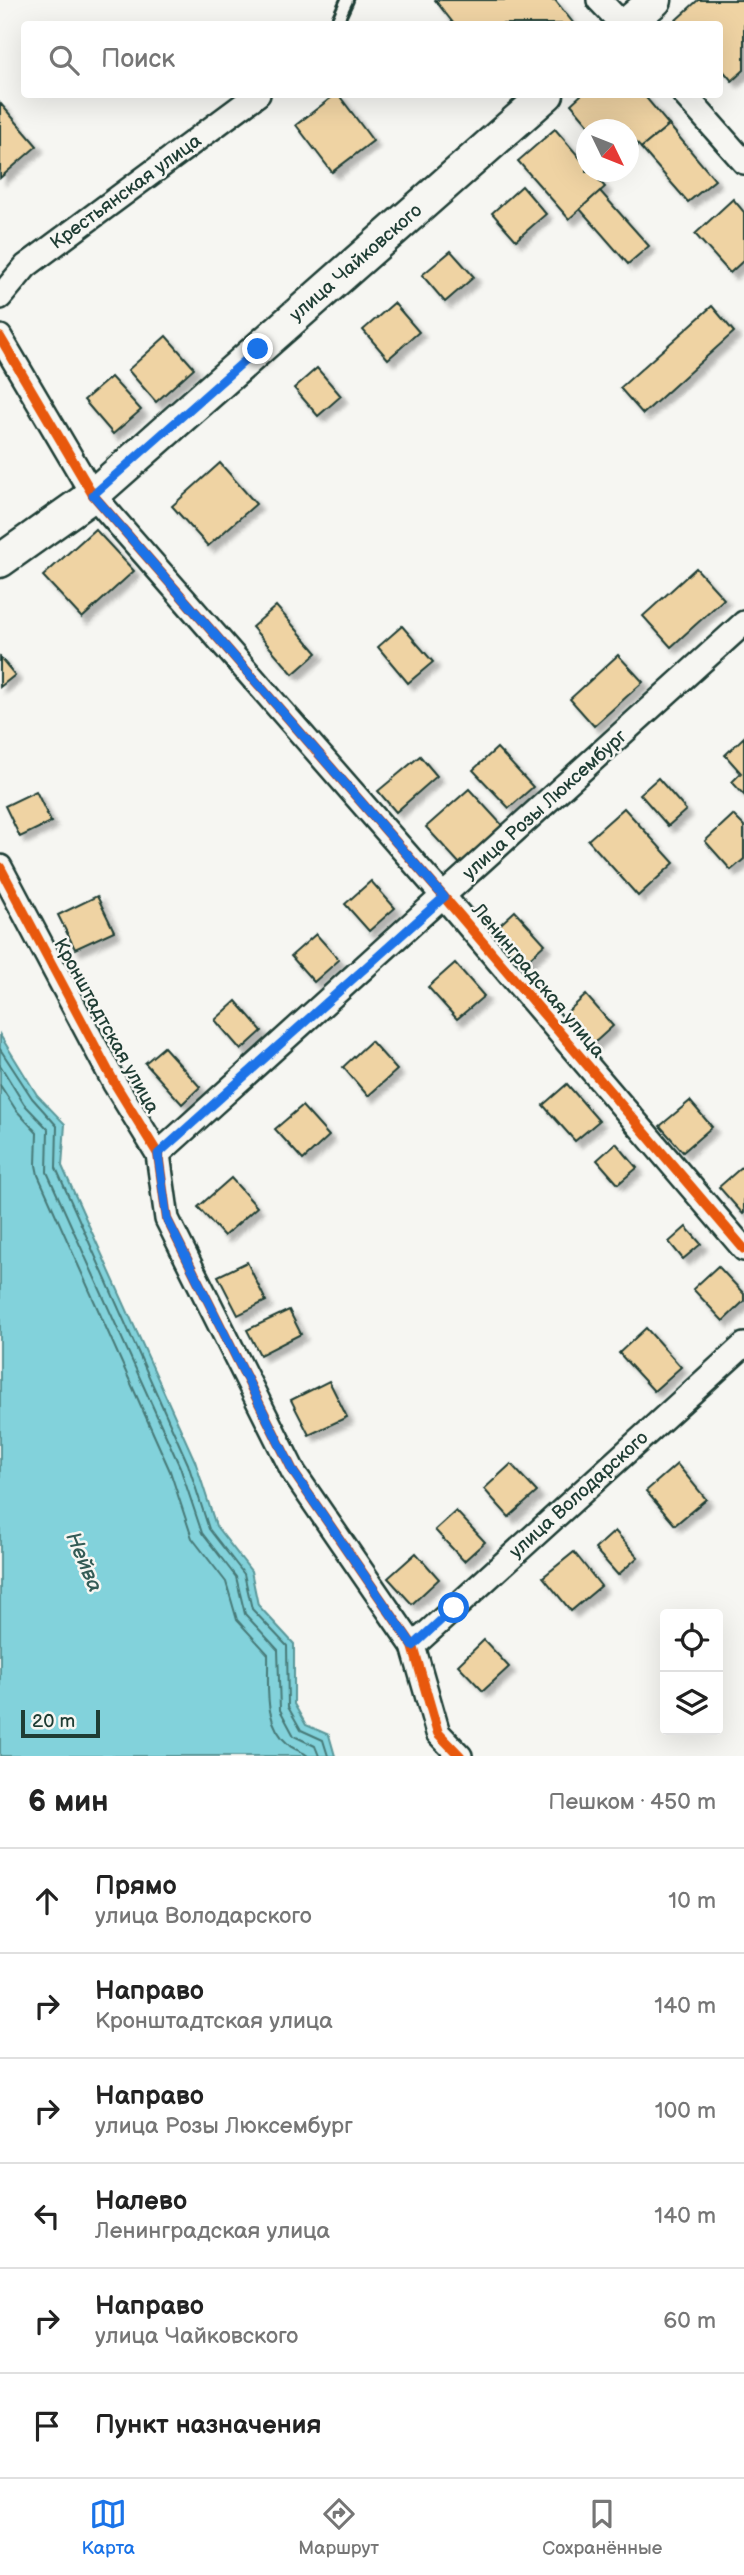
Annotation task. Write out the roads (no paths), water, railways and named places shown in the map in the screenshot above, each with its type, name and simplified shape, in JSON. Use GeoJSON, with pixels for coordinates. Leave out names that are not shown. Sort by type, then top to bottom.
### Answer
{"type":"FeatureCollection","features":[{"type":"Feature","properties":{"kind":"main road"},"geometry":{"type":"LineString","coordinates":[[628,21],[655,0]]}},
{"type":"Feature","properties":{"kind":"main road","name":"улица Чайковского"},"geometry":{"type":"LineString","coordinates":[[0,561],[93,495],[542,98]]}},
{"type":"Feature","properties":{"kind":"street"},"geometry":{"type":"LineString","coordinates":[[599,0],[621,21]]}},
{"type":"Feature","properties":{"kind":"street","name":"Крестьянская улица"},"geometry":{"type":"LineString","coordinates":[[0,297],[26,266],[253,98]]}},
{"type":"Feature","properties":{"kind":"street"},"geometry":{"type":"LineString","coordinates":[[688,98],[744,162]]}},
{"type":"Feature","properties":{"kind":"street","name":"Ленинградская улица"},"geometry":{"type":"LineString","coordinates":[[0,337],[93,495],[444,897],[744,1249]]}},
{"type":"Feature","properties":{"kind":"street","name":"улица Розы Люксембург"},"geometry":{"type":"LineString","coordinates":[[158,1154],[744,623]]}},
{"type":"Feature","properties":{"kind":"street","name":"Кронштадтская улица"},"geometry":{"type":"LineString","coordinates":[[0,867],[116,1084],[158,1154],[167,1219],[294,1473],[413,1646],[438,1733],[460,1756]]}},
{"type":"Feature","properties":{"kind":"street","name":"улица Володарского"},"geometry":{"type":"LineString","coordinates":[[413,1646],[744,1345]]}},
{"type":"Feature","properties":{"kind":"lane"},"geometry":{"type":"LineString","coordinates":[[337,21],[347,0]]}},
{"type":"Feature","properties":{"kind":"water","name":"Нейва"},"geometry":{"type":"Polygon","coordinates":[[[0,1035],[37,1095],[65,1124],[62,1166],[195,1461],[216,1526],[251,1571],[258,1605],[294,1644],[294,1704],[306,1725],[329,1735],[335,1756],[0,1756],[0,1035]]]}}]}
